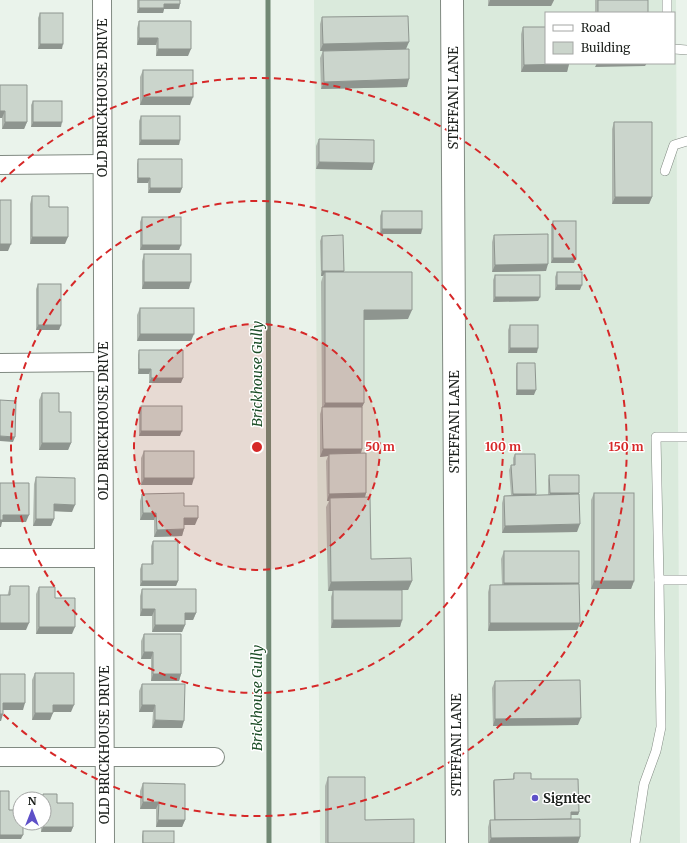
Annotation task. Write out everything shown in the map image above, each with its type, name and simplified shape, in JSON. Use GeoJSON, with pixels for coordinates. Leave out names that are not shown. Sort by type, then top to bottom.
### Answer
{"type":"FeatureCollection","features":[{"type":"Feature","properties":{"kind":"street","name":"OLD BRICKHOUSE DRIVE"},"geometry":{"type":"LineString","coordinates":[[102,0],[105,843]]}},
{"type":"Feature","properties":{"kind":"street","name":"STEFFANI LANE"},"geometry":{"type":"LineString","coordinates":[[452,0],[457,843]]}},
{"type":"Feature","properties":{"kind":"street"},"geometry":{"type":"LineString","coordinates":[[0,165],[102,164]]}},
{"type":"Feature","properties":{"kind":"street"},"geometry":{"type":"LineString","coordinates":[[0,363],[103,362]]}},
{"type":"Feature","properties":{"kind":"street"},"geometry":{"type":"LineString","coordinates":[[0,558],[104,558]]}},
{"type":"Feature","properties":{"kind":"street"},"geometry":{"type":"LineString","coordinates":[[0,757],[215,757]]}},
{"type":"Feature","properties":{"kind":"lane"},"geometry":{"type":"LineString","coordinates":[[666,12],[667,0]]}},
{"type":"Feature","properties":{"kind":"lane"},"geometry":{"type":"LineString","coordinates":[[675,49],[687,50]]}},
{"type":"Feature","properties":{"kind":"lane"},"geometry":{"type":"LineString","coordinates":[[665,171],[674,145],[687,141]]}},
{"type":"Feature","properties":{"kind":"lane"},"geometry":{"type":"LineString","coordinates":[[635,843],[644,784],[656,751],[661,727],[656,437],[687,437]]}},
{"type":"Feature","properties":{"kind":"lane"},"geometry":{"type":"LineString","coordinates":[[658,580],[687,580]]}},
{"type":"Feature","properties":{"kind":"shaded area"},"geometry":{"type":"Polygon","coordinates":[[[314,0],[676,0],[680,843],[320,843],[314,0]]]}},
{"type":"Feature","properties":{"kind":"building"},"geometry":{"type":"Polygon","coordinates":[[[139,0],[180,0],[180,4],[164,4],[164,8],[139,8],[139,0]]]}},
{"type":"Feature","properties":{"kind":"building"},"geometry":{"type":"Polygon","coordinates":[[[598,0],[648,0],[648,12],[598,12],[598,0]]]}},
{"type":"Feature","properties":{"kind":"building"},"geometry":{"type":"Polygon","coordinates":[[[40,13],[63,13],[63,44],[40,44],[40,13]]]}},
{"type":"Feature","properties":{"kind":"building"},"geometry":{"type":"Polygon","coordinates":[[[408,16],[409,42],[323,44],[322,17],[408,16]]]}},
{"type":"Feature","properties":{"kind":"building"},"geometry":{"type":"Polygon","coordinates":[[[139,21],[191,21],[191,49],[158,49],[158,38],[139,38],[139,21]]]}},
{"type":"Feature","properties":{"kind":"building"},"geometry":{"type":"Polygon","coordinates":[[[523,27],[545,27],[545,64],[569,64],[524,65],[523,27]]]}},
{"type":"Feature","properties":{"kind":"building"},"geometry":{"type":"Polygon","coordinates":[[[409,49],[409,79],[324,82],[323,51],[409,49]]]}},
{"type":"Feature","properties":{"kind":"building"},"geometry":{"type":"Polygon","coordinates":[[[143,70],[193,70],[193,97],[143,97],[143,70]]]}},
{"type":"Feature","properties":{"kind":"building"},"geometry":{"type":"Polygon","coordinates":[[[0,85],[27,85],[27,122],[5,122],[5,111],[0,111],[0,85]]]}},
{"type":"Feature","properties":{"kind":"building"},"geometry":{"type":"Polygon","coordinates":[[[33,101],[62,101],[62,122],[33,122],[33,101]]]}},
{"type":"Feature","properties":{"kind":"building"},"geometry":{"type":"Polygon","coordinates":[[[141,116],[180,116],[180,140],[141,140],[141,116]]]}},
{"type":"Feature","properties":{"kind":"building"},"geometry":{"type":"Polygon","coordinates":[[[614,122],[652,122],[652,197],[615,197],[614,122]]]}},
{"type":"Feature","properties":{"kind":"building"},"geometry":{"type":"Polygon","coordinates":[[[319,139],[374,140],[374,163],[319,162],[319,139]]]}},
{"type":"Feature","properties":{"kind":"building"},"geometry":{"type":"Polygon","coordinates":[[[138,159],[182,159],[182,188],[150,188],[150,178],[138,178],[138,159]]]}},
{"type":"Feature","properties":{"kind":"building"},"geometry":{"type":"Polygon","coordinates":[[[32,196],[49,196],[49,207],[68,207],[68,237],[32,237],[32,196]]]}},
{"type":"Feature","properties":{"kind":"building"},"geometry":{"type":"Polygon","coordinates":[[[0,200],[11,200],[11,244],[0,244],[0,200]]]}},
{"type":"Feature","properties":{"kind":"building"},"geometry":{"type":"Polygon","coordinates":[[[382,211],[422,211],[422,229],[382,229],[382,211]]]}},
{"type":"Feature","properties":{"kind":"building"},"geometry":{"type":"Polygon","coordinates":[[[142,217],[181,217],[181,245],[142,245],[142,217]]]}},
{"type":"Feature","properties":{"kind":"building"},"geometry":{"type":"Polygon","coordinates":[[[553,221],[576,221],[576,258],[553,258],[553,221]]]}},
{"type":"Feature","properties":{"kind":"building"},"geometry":{"type":"Polygon","coordinates":[[[548,234],[548,264],[495,265],[494,235],[548,234]]]}},
{"type":"Feature","properties":{"kind":"building"},"geometry":{"type":"Polygon","coordinates":[[[343,235],[344,271],[322,271],[322,236],[343,235]]]}},
{"type":"Feature","properties":{"kind":"building"},"geometry":{"type":"Polygon","coordinates":[[[144,254],[191,254],[191,282],[144,282],[144,254]]]}},
{"type":"Feature","properties":{"kind":"building"},"geometry":{"type":"Polygon","coordinates":[[[325,272],[412,272],[412,310],[364,310],[364,403],[325,403],[325,272]]]}},
{"type":"Feature","properties":{"kind":"building"},"geometry":{"type":"Polygon","coordinates":[[[557,272],[582,272],[582,285],[557,285],[557,272]]]}},
{"type":"Feature","properties":{"kind":"building"},"geometry":{"type":"Polygon","coordinates":[[[495,275],[540,275],[540,297],[495,297],[495,275]]]}},
{"type":"Feature","properties":{"kind":"building"},"geometry":{"type":"Polygon","coordinates":[[[38,284],[61,284],[61,325],[38,325],[38,284]]]}},
{"type":"Feature","properties":{"kind":"building"},"geometry":{"type":"Polygon","coordinates":[[[140,308],[194,308],[194,334],[140,334],[140,308]]]}},
{"type":"Feature","properties":{"kind":"building"},"geometry":{"type":"Polygon","coordinates":[[[510,325],[538,325],[538,348],[510,348],[510,325]]]}},
{"type":"Feature","properties":{"kind":"building"},"geometry":{"type":"Polygon","coordinates":[[[139,350],[183,350],[183,378],[151,378],[151,369],[139,369],[139,350]]]}},
{"type":"Feature","properties":{"kind":"building"},"geometry":{"type":"Polygon","coordinates":[[[517,363],[535,363],[536,390],[517,390],[517,363]]]}},
{"type":"Feature","properties":{"kind":"building"},"geometry":{"type":"Polygon","coordinates":[[[42,393],[59,393],[59,412],[71,412],[71,443],[42,443],[42,393]]]}},
{"type":"Feature","properties":{"kind":"building"},"geometry":{"type":"Polygon","coordinates":[[[0,400],[16,401],[15,437],[0,436],[0,400]]]}},
{"type":"Feature","properties":{"kind":"building"},"geometry":{"type":"Polygon","coordinates":[[[141,406],[182,406],[182,431],[141,431],[141,406]]]}},
{"type":"Feature","properties":{"kind":"building"},"geometry":{"type":"Polygon","coordinates":[[[322,407],[362,407],[362,449],[323,449],[322,407]]]}},
{"type":"Feature","properties":{"kind":"building"},"geometry":{"type":"Polygon","coordinates":[[[144,451],[194,451],[194,478],[144,478],[144,451]]]}},
{"type":"Feature","properties":{"kind":"building"},"geometry":{"type":"Polygon","coordinates":[[[366,453],[366,493],[329,494],[329,454],[366,453]]]}},
{"type":"Feature","properties":{"kind":"building"},"geometry":{"type":"Polygon","coordinates":[[[515,454],[535,454],[536,494],[513,494],[511,465],[515,465],[515,454]]]}},
{"type":"Feature","properties":{"kind":"building"},"geometry":{"type":"Polygon","coordinates":[[[549,475],[579,475],[579,493],[550,493],[549,475]]]}},
{"type":"Feature","properties":{"kind":"building"},"geometry":{"type":"Polygon","coordinates":[[[36,477],[75,478],[75,505],[54,504],[54,519],[36,519],[36,477]]]}},
{"type":"Feature","properties":{"kind":"building"},"geometry":{"type":"Polygon","coordinates":[[[0,483],[29,483],[29,515],[3,515],[3,520],[0,520],[0,483]]]}},
{"type":"Feature","properties":{"kind":"building"},"geometry":{"type":"Polygon","coordinates":[[[184,493],[184,506],[198,506],[198,518],[184,518],[184,529],[157,530],[156,513],[143,513],[142,494],[184,493]]]}},
{"type":"Feature","properties":{"kind":"building"},"geometry":{"type":"Polygon","coordinates":[[[594,493],[634,493],[634,581],[594,581],[594,493]]]}},
{"type":"Feature","properties":{"kind":"building"},"geometry":{"type":"Polygon","coordinates":[[[579,494],[580,524],[505,526],[504,496],[579,494]]]}},
{"type":"Feature","properties":{"kind":"building"},"geometry":{"type":"Polygon","coordinates":[[[370,497],[371,559],[411,558],[412,581],[331,582],[330,498],[370,497]]]}},
{"type":"Feature","properties":{"kind":"building"},"geometry":{"type":"Polygon","coordinates":[[[153,541],[178,541],[178,581],[142,581],[142,564],[153,564],[153,541]]]}},
{"type":"Feature","properties":{"kind":"building"},"geometry":{"type":"Polygon","coordinates":[[[504,551],[579,551],[579,583],[504,583],[504,551]]]}},
{"type":"Feature","properties":{"kind":"building"},"geometry":{"type":"Polygon","coordinates":[[[579,584],[580,623],[490,623],[490,585],[579,584]]]}},
{"type":"Feature","properties":{"kind":"building"},"geometry":{"type":"Polygon","coordinates":[[[10,586],[29,586],[29,623],[0,623],[0,595],[10,595],[10,586]]]}},
{"type":"Feature","properties":{"kind":"building"},"geometry":{"type":"Polygon","coordinates":[[[39,587],[55,587],[55,598],[75,598],[75,627],[39,627],[39,587]]]}},
{"type":"Feature","properties":{"kind":"building"},"geometry":{"type":"Polygon","coordinates":[[[142,589],[196,589],[196,613],[185,613],[185,625],[155,625],[155,609],[142,609],[142,589]]]}},
{"type":"Feature","properties":{"kind":"building"},"geometry":{"type":"Polygon","coordinates":[[[333,590],[402,590],[402,620],[333,620],[333,590]]]}},
{"type":"Feature","properties":{"kind":"building"},"geometry":{"type":"Polygon","coordinates":[[[144,634],[181,634],[181,674],[153,674],[153,652],[144,652],[144,634]]]}},
{"type":"Feature","properties":{"kind":"building"},"geometry":{"type":"Polygon","coordinates":[[[35,673],[74,673],[74,705],[53,705],[53,713],[35,713],[35,673]]]}},
{"type":"Feature","properties":{"kind":"building"},"geometry":{"type":"Polygon","coordinates":[[[0,674],[25,674],[25,703],[3,703],[3,714],[0,714],[0,674]]]}},
{"type":"Feature","properties":{"kind":"building"},"geometry":{"type":"Polygon","coordinates":[[[580,680],[581,718],[495,719],[495,681],[580,680]]]}},
{"type":"Feature","properties":{"kind":"building"},"geometry":{"type":"Polygon","coordinates":[[[142,684],[185,684],[184,721],[155,720],[155,705],[142,705],[142,684]]]}},
{"type":"Feature","properties":{"kind":"building","name":"Signtec"},"geometry":{"type":"Polygon","coordinates":[[[514,773],[531,773],[531,779],[578,779],[579,812],[571,812],[571,819],[495,820],[494,780],[514,779],[514,773]]]}},
{"type":"Feature","properties":{"kind":"building"},"geometry":{"type":"Polygon","coordinates":[[[328,777],[365,777],[365,820],[414,819],[414,843],[328,843],[328,777]]]}},
{"type":"Feature","properties":{"kind":"building"},"geometry":{"type":"Polygon","coordinates":[[[143,783],[185,784],[185,820],[158,820],[159,802],[143,802],[143,783]]]}},
{"type":"Feature","properties":{"kind":"building"},"geometry":{"type":"Polygon","coordinates":[[[0,791],[9,791],[9,810],[12,810],[12,831],[23,831],[23,835],[0,835],[0,791]]]}},
{"type":"Feature","properties":{"kind":"building"},"geometry":{"type":"Polygon","coordinates":[[[52,794],[57,794],[57,803],[73,803],[73,827],[52,827],[52,794]]]}},
{"type":"Feature","properties":{"kind":"building"},"geometry":{"type":"Polygon","coordinates":[[[580,819],[580,837],[491,838],[490,820],[580,819]]]}},
{"type":"Feature","properties":{"kind":"building"},"geometry":{"type":"Polygon","coordinates":[[[143,831],[174,831],[174,843],[143,843],[143,831]]]}},
{"type":"Feature","properties":{"kind":"waterway","name":"Brickhouse Gully"},"geometry":{"type":"LineString","coordinates":[[268,0],[269,843]]}},
{"type":"Feature","properties":{"kind":"place","name":"Signtec"},"geometry":{"type":"Point","coordinates":[535,798]}}]}
